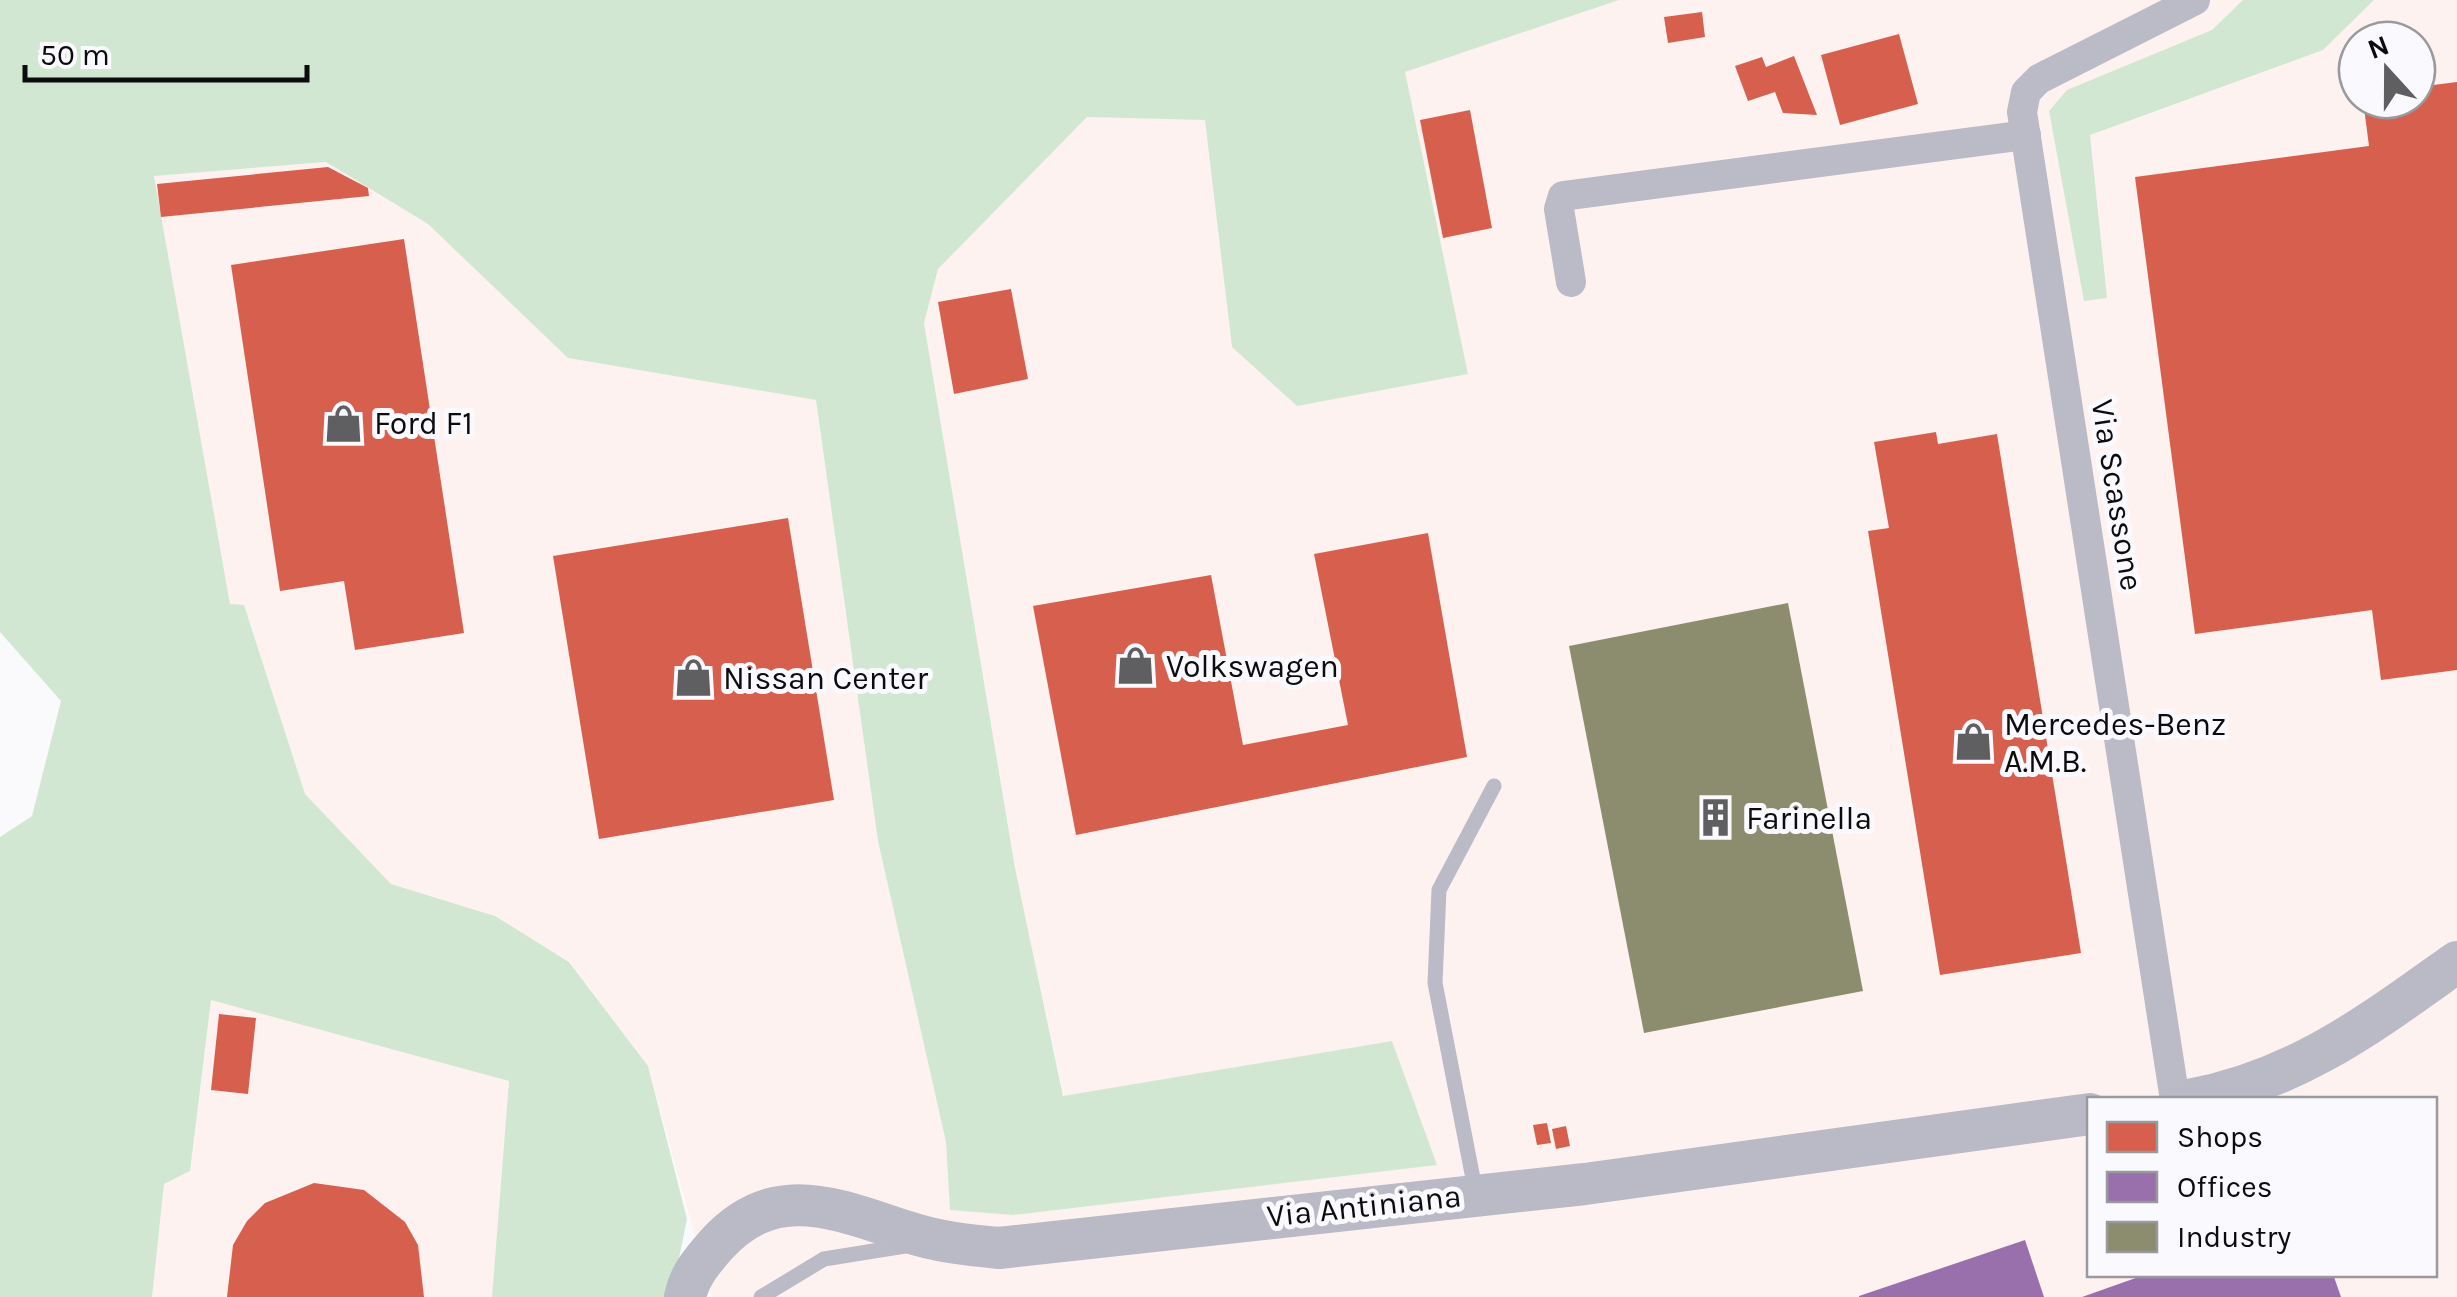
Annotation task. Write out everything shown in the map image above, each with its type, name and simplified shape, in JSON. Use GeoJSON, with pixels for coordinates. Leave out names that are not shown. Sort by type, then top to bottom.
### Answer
{"type":"FeatureCollection","features":[{"type":"Feature","properties":{"kind":"street","name":"Via Scassone"},"geometry":{"type":"LineString","coordinates":[[2175,1097],[2022,112],[2026,92],[2039,79],[2194,0]]}},
{"type":"Feature","properties":{"kind":"street"},"geometry":{"type":"LineString","coordinates":[[1571,282],[1559,209],[1563,196],[2026,136]]}},
{"type":"Feature","properties":{"kind":"street"},"geometry":{"type":"LineString","coordinates":[[2201,1097],[2271,1080],[2344,1042],[2457,962]]}},
{"type":"Feature","properties":{"kind":"street","name":"Via Antiniana"},"geometry":{"type":"LineString","coordinates":[[685,1297],[688,1281],[712,1250],[733,1227],[760,1210],[836,1207],[945,1242],[1000,1248],[1604,1181],[2087,1114]]}},
{"type":"Feature","properties":{"kind":"lane"},"geometry":{"type":"LineString","coordinates":[[1476,1194],[1434,983],[1439,890],[1494,786]]}},
{"type":"Feature","properties":{"kind":"lane"},"geometry":{"type":"LineString","coordinates":[[761,1297],[824,1259],[945,1242]]}},
{"type":"Feature","properties":{"kind":"shaded area"},"geometry":{"type":"Polygon","coordinates":[[[1619,0],[2252,0],[2323,49],[2337,36],[2337,120],[2437,120],[2437,20],[2353,20],[2374,0],[2457,0],[2457,1297],[712,1297],[648,1066],[570,962],[495,916],[391,884],[305,794],[244,605],[230,605],[154,176],[326,162],[428,224],[568,358],[816,400],[878,841],[946,1142],[950,1209],[1014,1215],[1436,1165],[1392,1041],[1064,1096],[1015,868],[924,323],[938,269],[1087,117],[1206,120],[1232,346],[1468,374],[1404,72],[1619,0]]]}},
{"type":"Feature","properties":{"kind":"shaded area"},"geometry":{"type":"Polygon","coordinates":[[[211,999],[509,1081],[492,1297],[152,1297],[164,1184],[190,1171],[211,999]]]}},
{"type":"Feature","properties":{"kind":"green space"},"geometry":{"type":"Polygon","coordinates":[[[0,0],[1619,0],[1405,72],[1468,374],[1297,406],[1232,347],[1205,120],[1087,117],[938,269],[924,323],[1015,868],[1063,1096],[1392,1041],[1437,1165],[1013,1215],[950,1210],[946,1142],[878,841],[816,400],[568,358],[428,224],[326,162],[154,176],[230,604],[244,605],[305,794],[391,884],[495,916],[569,962],[648,1066],[687,1219],[671,1297],[492,1297],[509,1081],[211,1000],[190,1171],[164,1184],[152,1297],[0,1297],[0,837],[32,816],[61,701],[0,632],[0,0]]]}},
{"type":"Feature","properties":{"kind":"green space"},"geometry":{"type":"Polygon","coordinates":[[[2243,0],[2374,0],[2354,20],[2337,20],[2337,36],[2323,50],[2090,135],[2107,298],[2084,301],[2049,111],[2067,90],[2212,30],[2243,0]]]}},
{"type":"Feature","properties":{"kind":"building: Shops"},"geometry":{"type":"Polygon","coordinates":[[[1702,12],[1705,37],[1668,43],[1664,17],[1702,12]]]}},
{"type":"Feature","properties":{"kind":"building: Shops"},"geometry":{"type":"Polygon","coordinates":[[[1899,34],[1918,104],[1840,125],[1821,55],[1899,34]]]}},
{"type":"Feature","properties":{"kind":"building: Shops"},"geometry":{"type":"Polygon","coordinates":[[[1794,56],[1817,115],[1783,113],[1775,92],[1748,101],[1735,66],[1762,57],[1766,67],[1794,56]]]}},
{"type":"Feature","properties":{"kind":"building: Shops"},"geometry":{"type":"Polygon","coordinates":[[[2457,82],[2457,670],[2381,680],[2372,610],[2195,634],[2135,177],[2369,146],[2366,120],[2437,120],[2437,84],[2457,82]]]}},
{"type":"Feature","properties":{"kind":"building: Shops"},"geometry":{"type":"Polygon","coordinates":[[[1470,110],[1492,228],[1443,238],[1420,120],[1470,110]]]}},
{"type":"Feature","properties":{"kind":"building: Shops"},"geometry":{"type":"Polygon","coordinates":[[[328,167],[368,188],[369,196],[161,217],[157,184],[328,167]]]}},
{"type":"Feature","properties":{"kind":"building: Shops","name":"Ford F1"},"geometry":{"type":"Polygon","coordinates":[[[404,239],[464,633],[355,650],[344,581],[280,591],[231,265],[404,239]]]}},
{"type":"Feature","properties":{"kind":"building: Shops"},"geometry":{"type":"Polygon","coordinates":[[[1011,289],[1028,379],[954,394],[938,302],[1011,289]]]}},
{"type":"Feature","properties":{"kind":"building: Shops","name":"Mercedes-Benz A.M.B."},"geometry":{"type":"Polygon","coordinates":[[[1936,432],[1938,444],[1997,434],[2081,953],[1940,975],[1868,531],[1889,528],[1874,442],[1936,432]]]}},
{"type":"Feature","properties":{"kind":"building: Shops","name":"Nissan Center"},"geometry":{"type":"Polygon","coordinates":[[[788,518],[834,800],[599,839],[553,556],[788,518]]]}},
{"type":"Feature","properties":{"kind":"building: Shops","name":"Volkswagen"},"geometry":{"type":"Polygon","coordinates":[[[1428,533],[1467,757],[1076,835],[1033,606],[1211,575],[1243,745],[1348,725],[1314,554],[1428,533]]]}},
{"type":"Feature","properties":{"kind":"building: Shops"},"geometry":{"type":"Polygon","coordinates":[[[219,1014],[256,1018],[248,1094],[211,1090],[219,1014]]]}},
{"type":"Feature","properties":{"kind":"building: Shops"},"geometry":{"type":"Polygon","coordinates":[[[1547,1123],[1551,1143],[1537,1145],[1533,1125],[1547,1123]]]}},
{"type":"Feature","properties":{"kind":"building: Shops"},"geometry":{"type":"Polygon","coordinates":[[[1566,1126],[1570,1146],[1556,1149],[1552,1129],[1566,1126]]]}},
{"type":"Feature","properties":{"kind":"building: Shops"},"geometry":{"type":"Polygon","coordinates":[[[314,1183],[364,1190],[405,1222],[418,1245],[424,1297],[227,1297],[233,1245],[247,1221],[265,1203],[314,1183]]]}},
{"type":"Feature","properties":{"kind":"building: Offices"},"geometry":{"type":"Polygon","coordinates":[[[2025,1240],[2044,1297],[1859,1297],[1859,1296],[2025,1240]]]}},
{"type":"Feature","properties":{"kind":"building: Offices"},"geometry":{"type":"Polygon","coordinates":[[[2139,1277],[2334,1277],[2341,1297],[2082,1297],[2139,1277]]]}},
{"type":"Feature","properties":{"kind":"building: Industry","name":"Farinella"},"geometry":{"type":"Polygon","coordinates":[[[1788,603],[1863,991],[1644,1033],[1569,646],[1788,603]]]}},
{"type":"Feature","properties":{"kind":"place","name":"Ford F1"},"geometry":{"type":"Point","coordinates":[344,423]}},
{"type":"Feature","properties":{"kind":"place","name":"Volkswagen"},"geometry":{"type":"Point","coordinates":[1136,666]}},
{"type":"Feature","properties":{"kind":"place","name":"Nissan Center"},"geometry":{"type":"Point","coordinates":[693,678]}},
{"type":"Feature","properties":{"kind":"place","name":"Mercedes-Benz A.M.B."},"geometry":{"type":"Point","coordinates":[1974,742]}},
{"type":"Feature","properties":{"kind":"place","name":"Farinella"},"geometry":{"type":"Point","coordinates":[1716,818]}}]}
